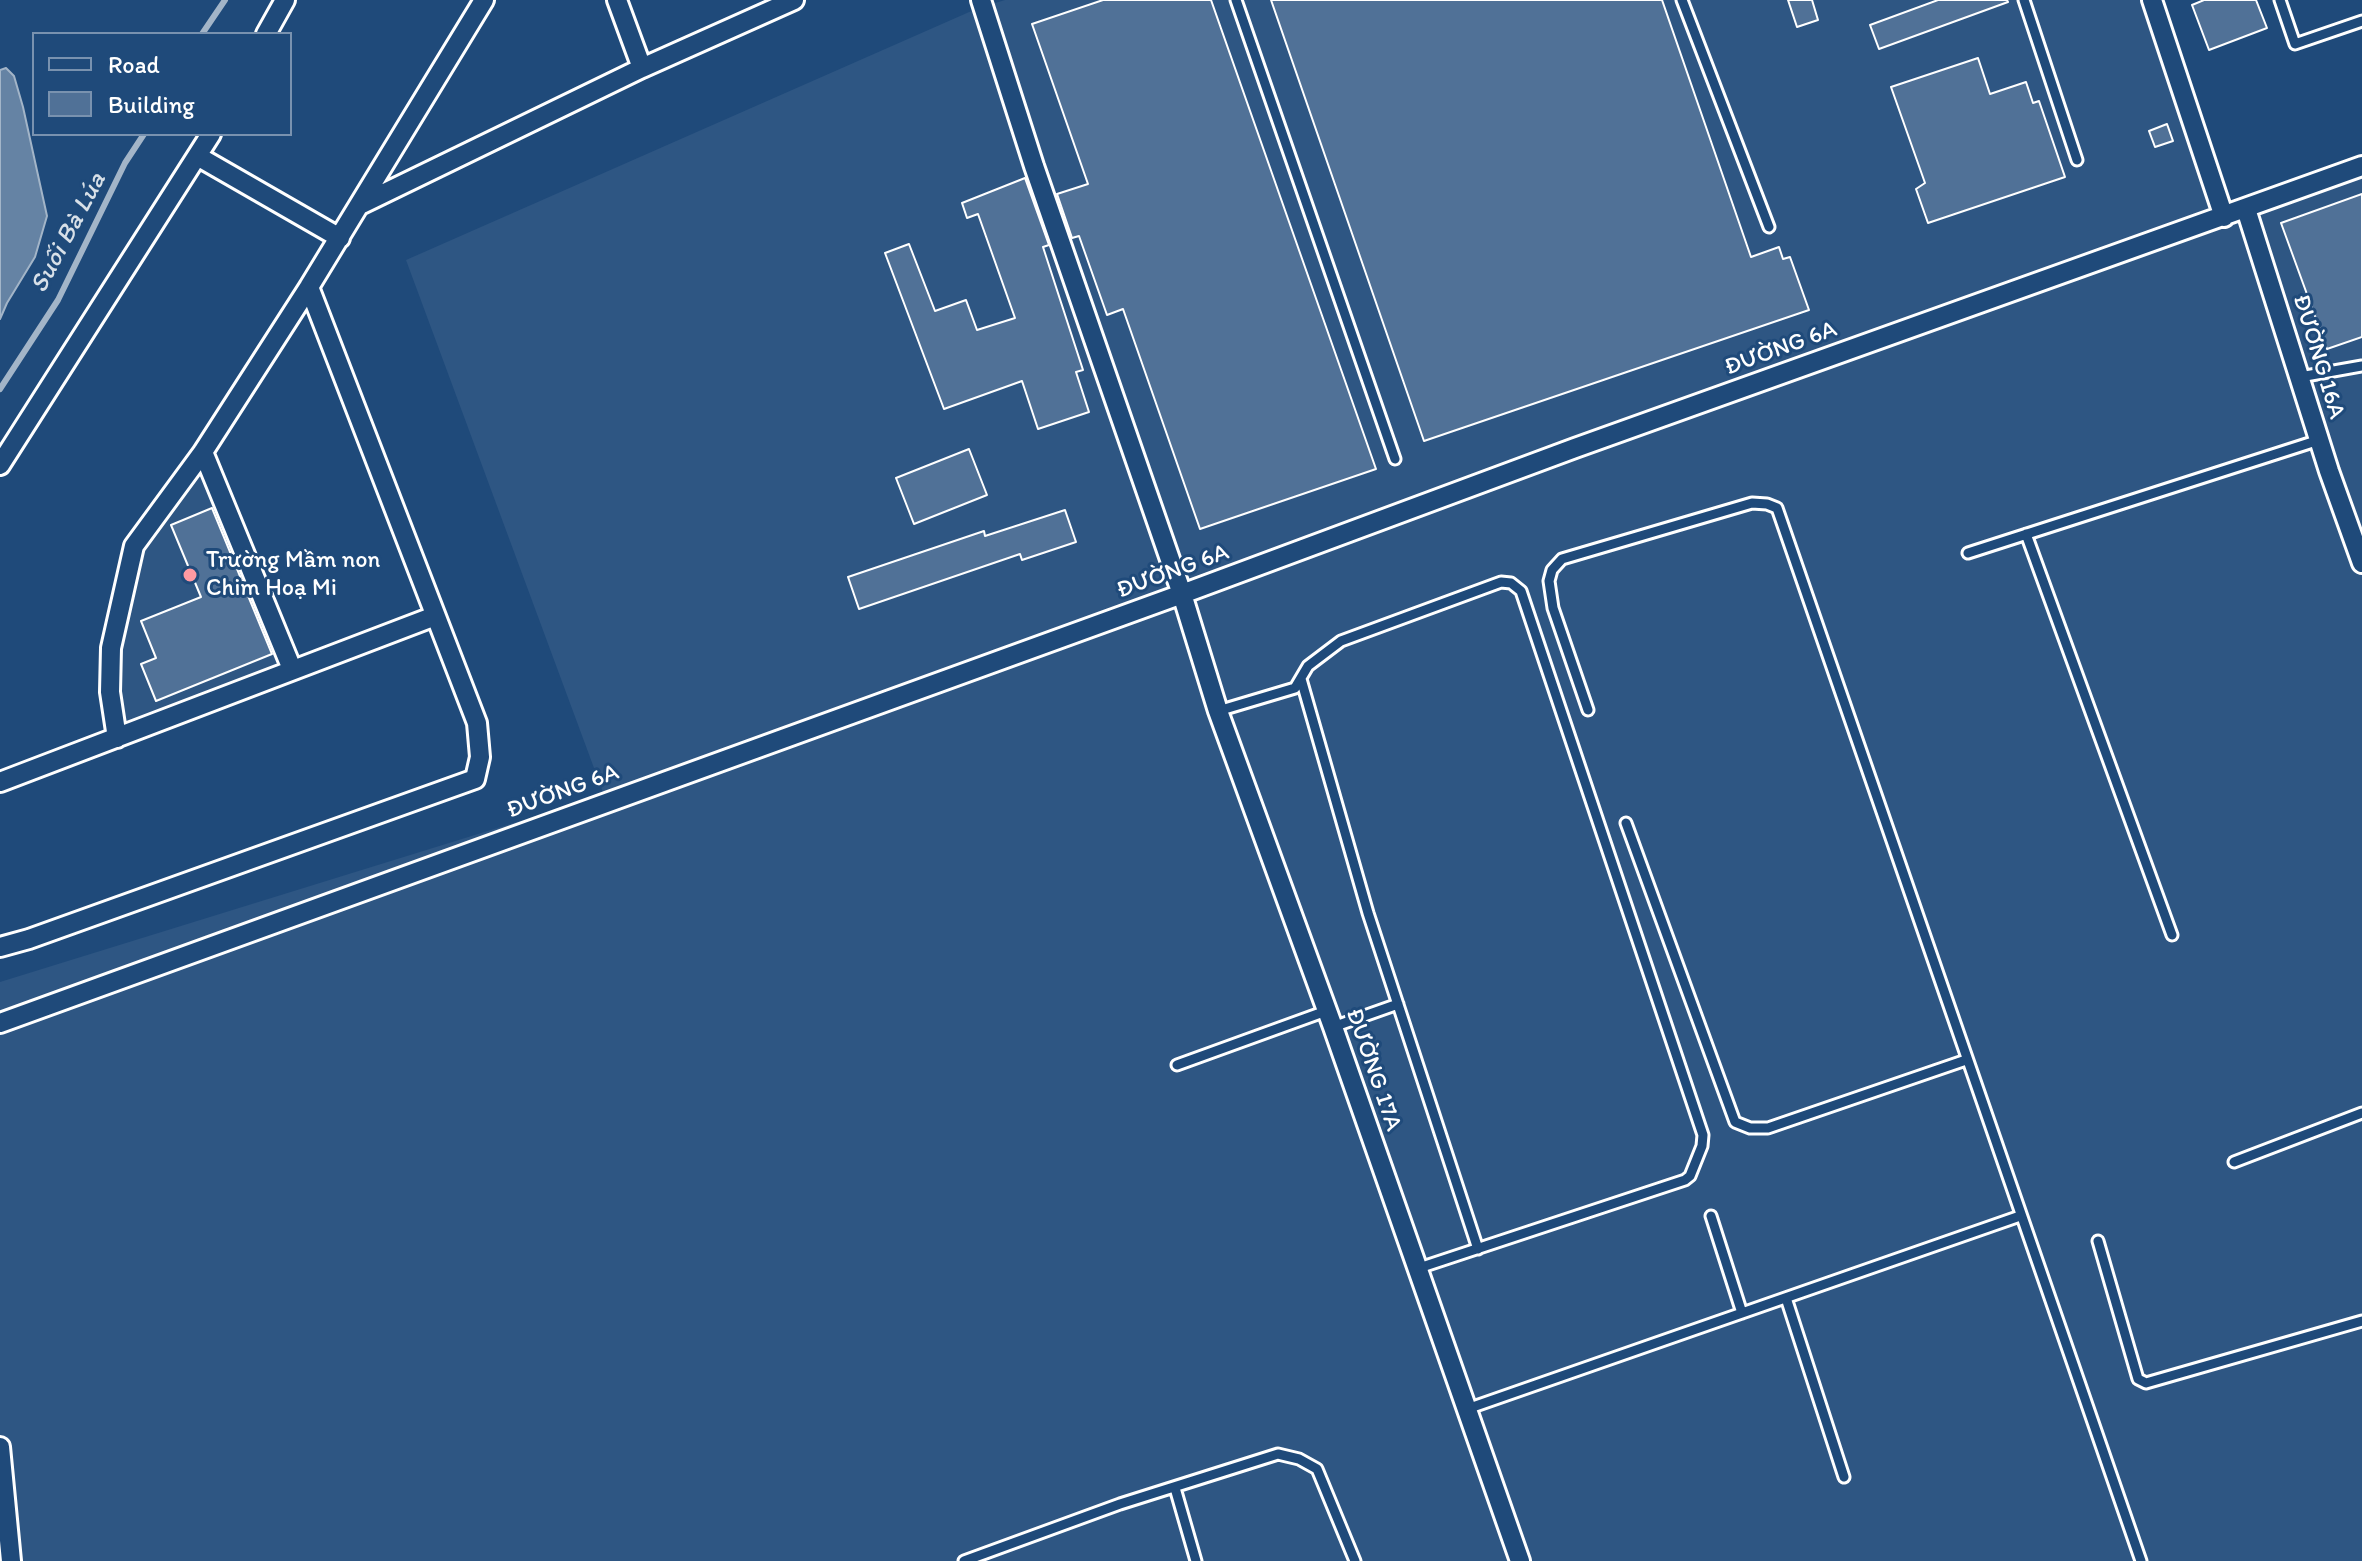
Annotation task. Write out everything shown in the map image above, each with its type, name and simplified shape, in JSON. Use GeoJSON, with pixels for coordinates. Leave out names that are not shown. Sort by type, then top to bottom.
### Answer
{"type":"FeatureCollection","features":[{"type":"Feature","properties":{"kind":"street"},"geometry":{"type":"LineString","coordinates":[[267,32],[285,0]]}},
{"type":"Feature","properties":{"kind":"street"},"geometry":{"type":"LineString","coordinates":[[117,738],[110,692],[111,648],[134,546],[203,452],[309,287],[484,0]]}},
{"type":"Feature","properties":{"kind":"street"},"geometry":{"type":"LineString","coordinates":[[617,0],[642,68]]}},
{"type":"Feature","properties":{"kind":"street","name":"ĐƯỜNG 17A"},"geometry":{"type":"LineString","coordinates":[[981,0],[1034,166],[1182,594],[1218,711],[1330,1019],[1520,1561]]}},
{"type":"Feature","properties":{"kind":"street"},"geometry":{"type":"LineString","coordinates":[[2152,0],[2224,217]]}},
{"type":"Feature","properties":{"kind":"street"},"geometry":{"type":"LineString","coordinates":[[362,204],[642,68],[791,1]]}},
{"type":"Feature","properties":{"kind":"street"},"geometry":{"type":"LineString","coordinates":[[0,465],[210,136]]}},
{"type":"Feature","properties":{"kind":"street"},"geometry":{"type":"LineString","coordinates":[[199,157],[340,238]]}},
{"type":"Feature","properties":{"kind":"street","name":"ĐƯỜNG 6A"},"geometry":{"type":"LineString","coordinates":[[0,1023],[1590,443],[2362,166]]}},
{"type":"Feature","properties":{"kind":"street","name":"ĐƯỜNG 16A"},"geometry":{"type":"LineString","coordinates":[[2246,209],[2319,440],[2362,563]]}},
{"type":"Feature","properties":{"kind":"street"},"geometry":{"type":"LineString","coordinates":[[0,947],[475,779],[480,757],[477,723],[309,287]]}},
{"type":"Feature","properties":{"kind":"street"},"geometry":{"type":"LineString","coordinates":[[203,452],[292,669]]}},
{"type":"Feature","properties":{"kind":"street"},"geometry":{"type":"LineString","coordinates":[[0,782],[435,616]]}},
{"type":"Feature","properties":{"kind":"street"},"geometry":{"type":"LineString","coordinates":[[0,1447],[11,1561]]}},
{"type":"Feature","properties":{"kind":"lane"},"geometry":{"type":"LineString","coordinates":[[1236,0],[1395,459]]}},
{"type":"Feature","properties":{"kind":"lane"},"geometry":{"type":"LineString","coordinates":[[1682,0],[1769,227]]}},
{"type":"Feature","properties":{"kind":"lane"},"geometry":{"type":"LineString","coordinates":[[2024,0],[2077,160]]}},
{"type":"Feature","properties":{"kind":"lane"},"geometry":{"type":"LineString","coordinates":[[2280,0],[2295,44],[2362,21]]}},
{"type":"Feature","properties":{"kind":"lane"},"geometry":{"type":"LineString","coordinates":[[2300,377],[2362,366]]}},
{"type":"Feature","properties":{"kind":"lane"},"geometry":{"type":"LineString","coordinates":[[1968,553],[2319,440]]}},
{"type":"Feature","properties":{"kind":"lane"},"geometry":{"type":"LineString","coordinates":[[1588,710],[1553,608],[1549,581],[1552,570],[1562,559],[1752,503],[1777,508],[2141,1561]]}},
{"type":"Feature","properties":{"kind":"lane"},"geometry":{"type":"LineString","coordinates":[[2026,534],[2172,935]]}},
{"type":"Feature","properties":{"kind":"lane"},"geometry":{"type":"LineString","coordinates":[[1218,711],[1295,688],[1308,666],[1341,641],[1501,582],[1511,583],[1521,591],[1703,1135],[1702,1146],[1690,1176],[1685,1180],[1416,1269]]}},
{"type":"Feature","properties":{"kind":"lane"},"geometry":{"type":"LineString","coordinates":[[1301,679],[1368,913],[1478,1249]]}},
{"type":"Feature","properties":{"kind":"lane"},"geometry":{"type":"LineString","coordinates":[[1626,823],[1735,1122],[1750,1128],[1768,1128],[1966,1060]]}},
{"type":"Feature","properties":{"kind":"lane"},"geometry":{"type":"LineString","coordinates":[[1177,1065],[1330,1019],[1398,1004]]}},
{"type":"Feature","properties":{"kind":"lane"},"geometry":{"type":"LineString","coordinates":[[2234,1162],[2362,1113]]}},
{"type":"Feature","properties":{"kind":"lane"},"geometry":{"type":"LineString","coordinates":[[1711,1216],[1742,1313]]}},
{"type":"Feature","properties":{"kind":"lane"},"geometry":{"type":"LineString","coordinates":[[1467,1409],[2020,1216]]}},
{"type":"Feature","properties":{"kind":"lane"},"geometry":{"type":"LineString","coordinates":[[2098,1241],[2138,1379],[2146,1383],[2362,1321]]}},
{"type":"Feature","properties":{"kind":"lane"},"geometry":{"type":"LineString","coordinates":[[1786,1298],[1844,1477]]}},
{"type":"Feature","properties":{"kind":"lane"},"geometry":{"type":"LineString","coordinates":[[964,1561],[1120,1504],[1278,1454],[1299,1459],[1317,1469],[1355,1561]]}},
{"type":"Feature","properties":{"kind":"lane"},"geometry":{"type":"LineString","coordinates":[[1175,1488],[1196,1561]]}},
{"type":"Feature","properties":{"kind":"shaded area"},"geometry":{"type":"Polygon","coordinates":[[[1005,0],[2145,0],[2220,226],[2362,173],[2362,1561],[0,1561],[0,982],[604,795],[406,260],[976,9],[1005,0]]]}},
{"type":"Feature","properties":{"kind":"shaded area"},"geometry":{"type":"Polygon","coordinates":[[[6,68],[14,76],[23,107],[47,216],[35,257],[0,319],[0,70],[6,68]]]}},
{"type":"Feature","properties":{"kind":"shaded area","name":"Trường Mầm non Chim Hoạ Mi"},"geometry":{"type":"Polygon","coordinates":[[[201,466],[283,665],[123,727],[116,690],[118,648],[140,549],[201,466]]]}},
{"type":"Feature","properties":{"kind":"building"},"geometry":{"type":"Polygon","coordinates":[[[1103,0],[1211,0],[1376,469],[1200,529],[1123,309],[1107,315],[1079,236],[1072,238],[1057,194],[1088,184],[1032,24],[1103,0]]]}},
{"type":"Feature","properties":{"kind":"building"},"geometry":{"type":"Polygon","coordinates":[[[1271,0],[1662,0],[1751,257],[1779,247],[1783,259],[1790,257],[1809,310],[1424,441],[1271,0]]]}},
{"type":"Feature","properties":{"kind":"building"},"geometry":{"type":"Polygon","coordinates":[[[1788,0],[1812,0],[1818,20],[1797,27],[1788,0]]]}},
{"type":"Feature","properties":{"kind":"building"},"geometry":{"type":"Polygon","coordinates":[[[1938,0],[2008,2],[1879,49],[1870,25],[1938,0]]]}},
{"type":"Feature","properties":{"kind":"building"},"geometry":{"type":"Polygon","coordinates":[[[2204,0],[2256,0],[2267,28],[2209,50],[2192,5],[2204,0]]]}},
{"type":"Feature","properties":{"kind":"building"},"geometry":{"type":"Polygon","coordinates":[[[1978,58],[1990,94],[2026,82],[2033,103],[2039,101],[2065,177],[1928,223],[1916,189],[1925,183],[1891,87],[1978,58]]]}},
{"type":"Feature","properties":{"kind":"building"},"geometry":{"type":"Polygon","coordinates":[[[2167,124],[2173,141],[2155,147],[2149,131],[2167,124]]]}},
{"type":"Feature","properties":{"kind":"building"},"geometry":{"type":"Polygon","coordinates":[[[1025,178],[1049,245],[1043,247],[1083,370],[1076,372],[1089,412],[1038,429],[1022,381],[944,409],[885,253],[909,244],[935,311],[966,300],[977,330],[1015,318],[978,214],[967,218],[962,203],[1025,178]]]}},
{"type":"Feature","properties":{"kind":"building"},"geometry":{"type":"Polygon","coordinates":[[[2362,194],[2362,337],[2327,349],[2281,223],[2362,194]]]}},
{"type":"Feature","properties":{"kind":"building"},"geometry":{"type":"Polygon","coordinates":[[[969,449],[987,495],[914,524],[896,478],[969,449]]]}},
{"type":"Feature","properties":{"kind":"building"},"geometry":{"type":"Polygon","coordinates":[[[212,508],[272,654],[156,701],[141,664],[156,658],[141,621],[201,597],[171,525],[212,508]]]}},
{"type":"Feature","properties":{"kind":"building"},"geometry":{"type":"Polygon","coordinates":[[[1065,510],[1076,542],[1022,560],[1020,554],[859,609],[848,577],[984,531],[985,536],[1065,510]]]}},
{"type":"Feature","properties":{"kind":"waterway","name":"Suối Bà Lúa"},"geometry":{"type":"LineString","coordinates":[[203,32],[225,0]]}},
{"type":"Feature","properties":{"kind":"waterway","name":"Suối Bà Lúa"},"geometry":{"type":"LineString","coordinates":[[0,389],[58,300],[125,163],[143,136]]}},
{"type":"Feature","properties":{"kind":"place","name":"Trường Mầm non Chim Hoạ Mi"},"geometry":{"type":"Point","coordinates":[190,575]}}]}
